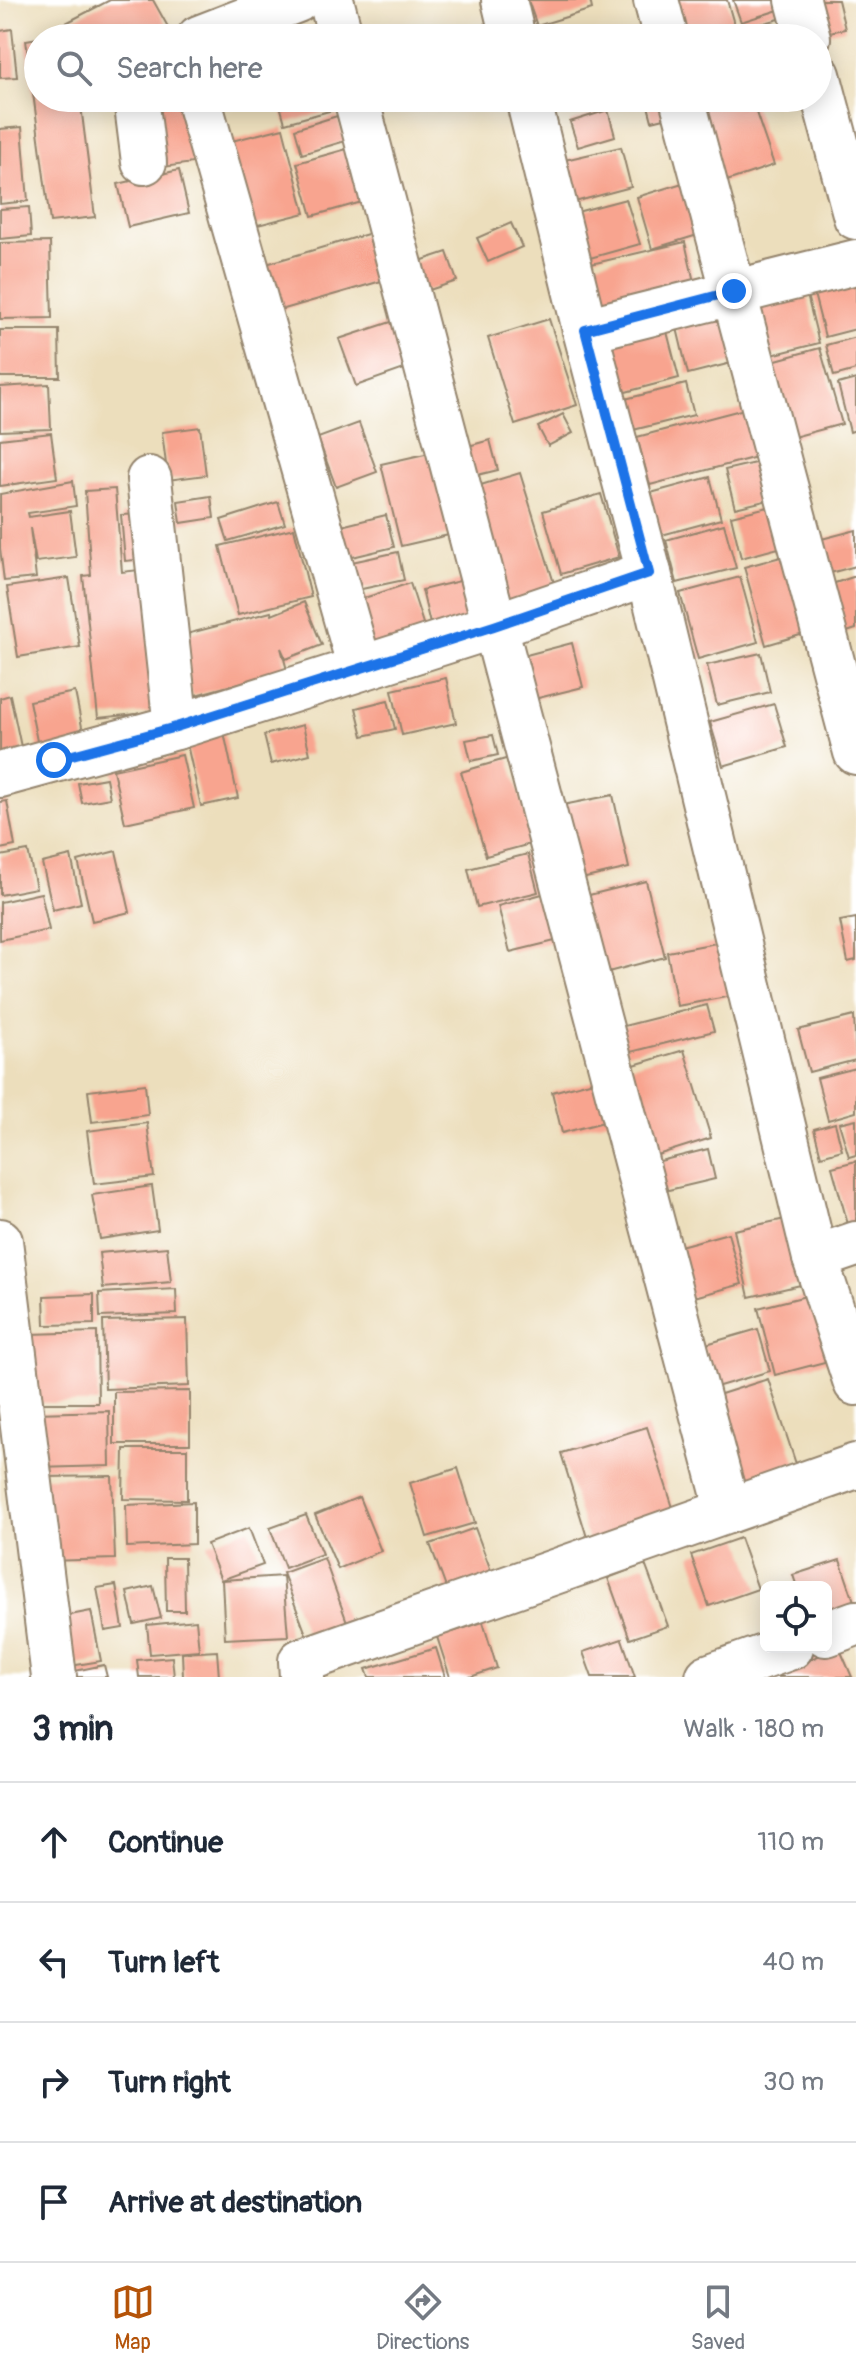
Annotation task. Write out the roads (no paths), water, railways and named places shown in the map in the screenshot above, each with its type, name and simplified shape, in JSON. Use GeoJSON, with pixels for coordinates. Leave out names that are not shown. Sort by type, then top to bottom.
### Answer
{"type":"FeatureCollection","features":[{"type":"Feature","properties":{"kind":"street"},"geometry":{"type":"LineString","coordinates":[[235,24],[297,0]]}},
{"type":"Feature","properties":{"kind":"street"},"geometry":{"type":"LineString","coordinates":[[331,0],[337,24]]}},
{"type":"Feature","properties":{"kind":"street"},"geometry":{"type":"LineString","coordinates":[[504,0],[510,24]]}},
{"type":"Feature","properties":{"kind":"street"},"geometry":{"type":"LineString","coordinates":[[656,0],[662,24]]}},
{"type":"Feature","properties":{"kind":"street"},"geometry":{"type":"LineString","coordinates":[[798,0],[804,24]]}},
{"type":"Feature","properties":{"kind":"street"},"geometry":{"type":"LineString","coordinates":[[138,112],[144,162]]}},
{"type":"Feature","properties":{"kind":"street"},"geometry":{"type":"LineString","coordinates":[[202,112],[360,668]]}},
{"type":"Feature","properties":{"kind":"street"},"geometry":{"type":"LineString","coordinates":[[360,112],[728,1511]]}},
{"type":"Feature","properties":{"kind":"street"},"geometry":{"type":"LineString","coordinates":[[531,112],[649,573],[815,1258],[856,1383]]}},
{"type":"Feature","properties":{"kind":"street"},"geometry":{"type":"LineString","coordinates":[[686,112],[856,752]]}},
{"type":"Feature","properties":{"kind":"street"},"geometry":{"type":"LineString","coordinates":[[828,112],[856,217]]}},
{"type":"Feature","properties":{"kind":"street"},"geometry":{"type":"LineString","coordinates":[[585,330],[856,262]]}},
{"type":"Feature","properties":{"kind":"street"},"geometry":{"type":"LineString","coordinates":[[149,479],[176,727]]}},
{"type":"Feature","properties":{"kind":"street"},"geometry":{"type":"LineString","coordinates":[[0,775],[176,727],[494,626],[649,573]]}},
{"type":"Feature","properties":{"kind":"street"},"geometry":{"type":"LineString","coordinates":[[0,1241],[54,1677]]}},
{"type":"Feature","properties":{"kind":"street"},"geometry":{"type":"LineString","coordinates":[[815,1258],[856,1244]]}},
{"type":"Feature","properties":{"kind":"street"},"geometry":{"type":"LineString","coordinates":[[302,1677],[301,1661],[856,1466]]}},
{"type":"Feature","properties":{"kind":"street"},"geometry":{"type":"LineString","coordinates":[[832,1632],[856,1623]]}},
{"type":"Feature","properties":{"kind":"street"},"geometry":{"type":"LineString","coordinates":[[708,1677],[774,1653]]}}]}
